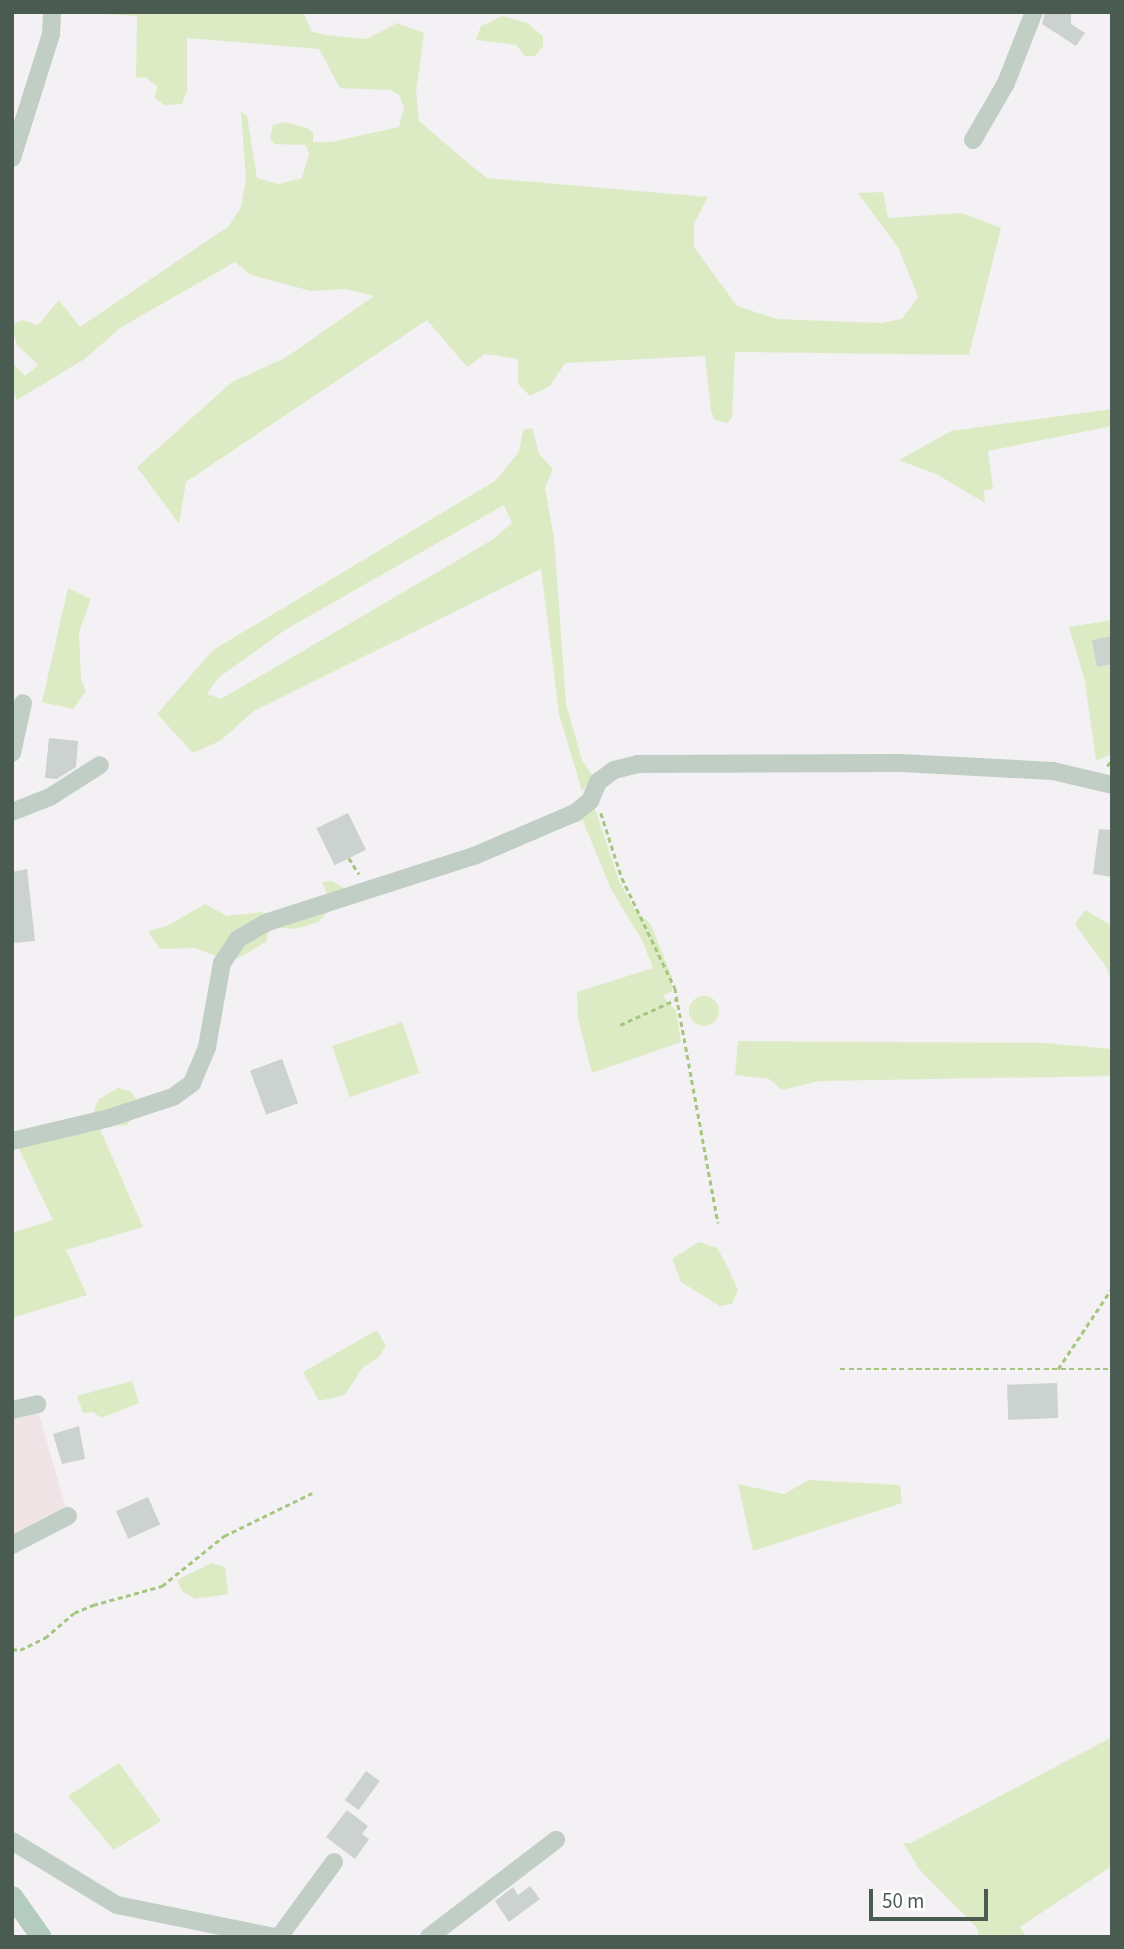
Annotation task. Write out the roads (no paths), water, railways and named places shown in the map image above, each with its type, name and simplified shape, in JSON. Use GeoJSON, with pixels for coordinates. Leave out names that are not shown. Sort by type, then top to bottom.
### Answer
{"type":"FeatureCollection","features":[{"type":"Feature","properties":{"kind":"main road"},"geometry":{"type":"LineString","coordinates":[[12,1896],[41,1937]]}},
{"type":"Feature","properties":{"kind":"street"},"geometry":{"type":"LineString","coordinates":[[12,158],[51,34],[52,12]]}},
{"type":"Feature","properties":{"kind":"street"},"geometry":{"type":"LineString","coordinates":[[973,140],[1006,83],[1034,12]]}},
{"type":"Feature","properties":{"kind":"street"},"geometry":{"type":"LineString","coordinates":[[12,753],[23,703]]}},
{"type":"Feature","properties":{"kind":"street"},"geometry":{"type":"LineString","coordinates":[[12,1141],[109,1118],[173,1097],[192,1083],[207,1047],[222,963],[238,939],[268,922],[474,856],[575,813],[591,798],[598,782],[614,770],[678,763],[901,763],[1053,771],[1112,785]]}},
{"type":"Feature","properties":{"kind":"street"},"geometry":{"type":"LineString","coordinates":[[12,811],[50,797],[100,765]]}},
{"type":"Feature","properties":{"kind":"street"},"geometry":{"type":"LineString","coordinates":[[12,1410],[37,1404]]}},
{"type":"Feature","properties":{"kind":"street"},"geometry":{"type":"LineString","coordinates":[[12,1545],[68,1516]]}},
{"type":"Feature","properties":{"kind":"street"},"geometry":{"type":"LineString","coordinates":[[429,1937],[556,1840]]}},
{"type":"Feature","properties":{"kind":"street"},"geometry":{"type":"LineString","coordinates":[[12,1841],[117,1905],[274,1937]]}},
{"type":"Feature","properties":{"kind":"street"},"geometry":{"type":"LineString","coordinates":[[279,1937],[334,1862]]}}]}
